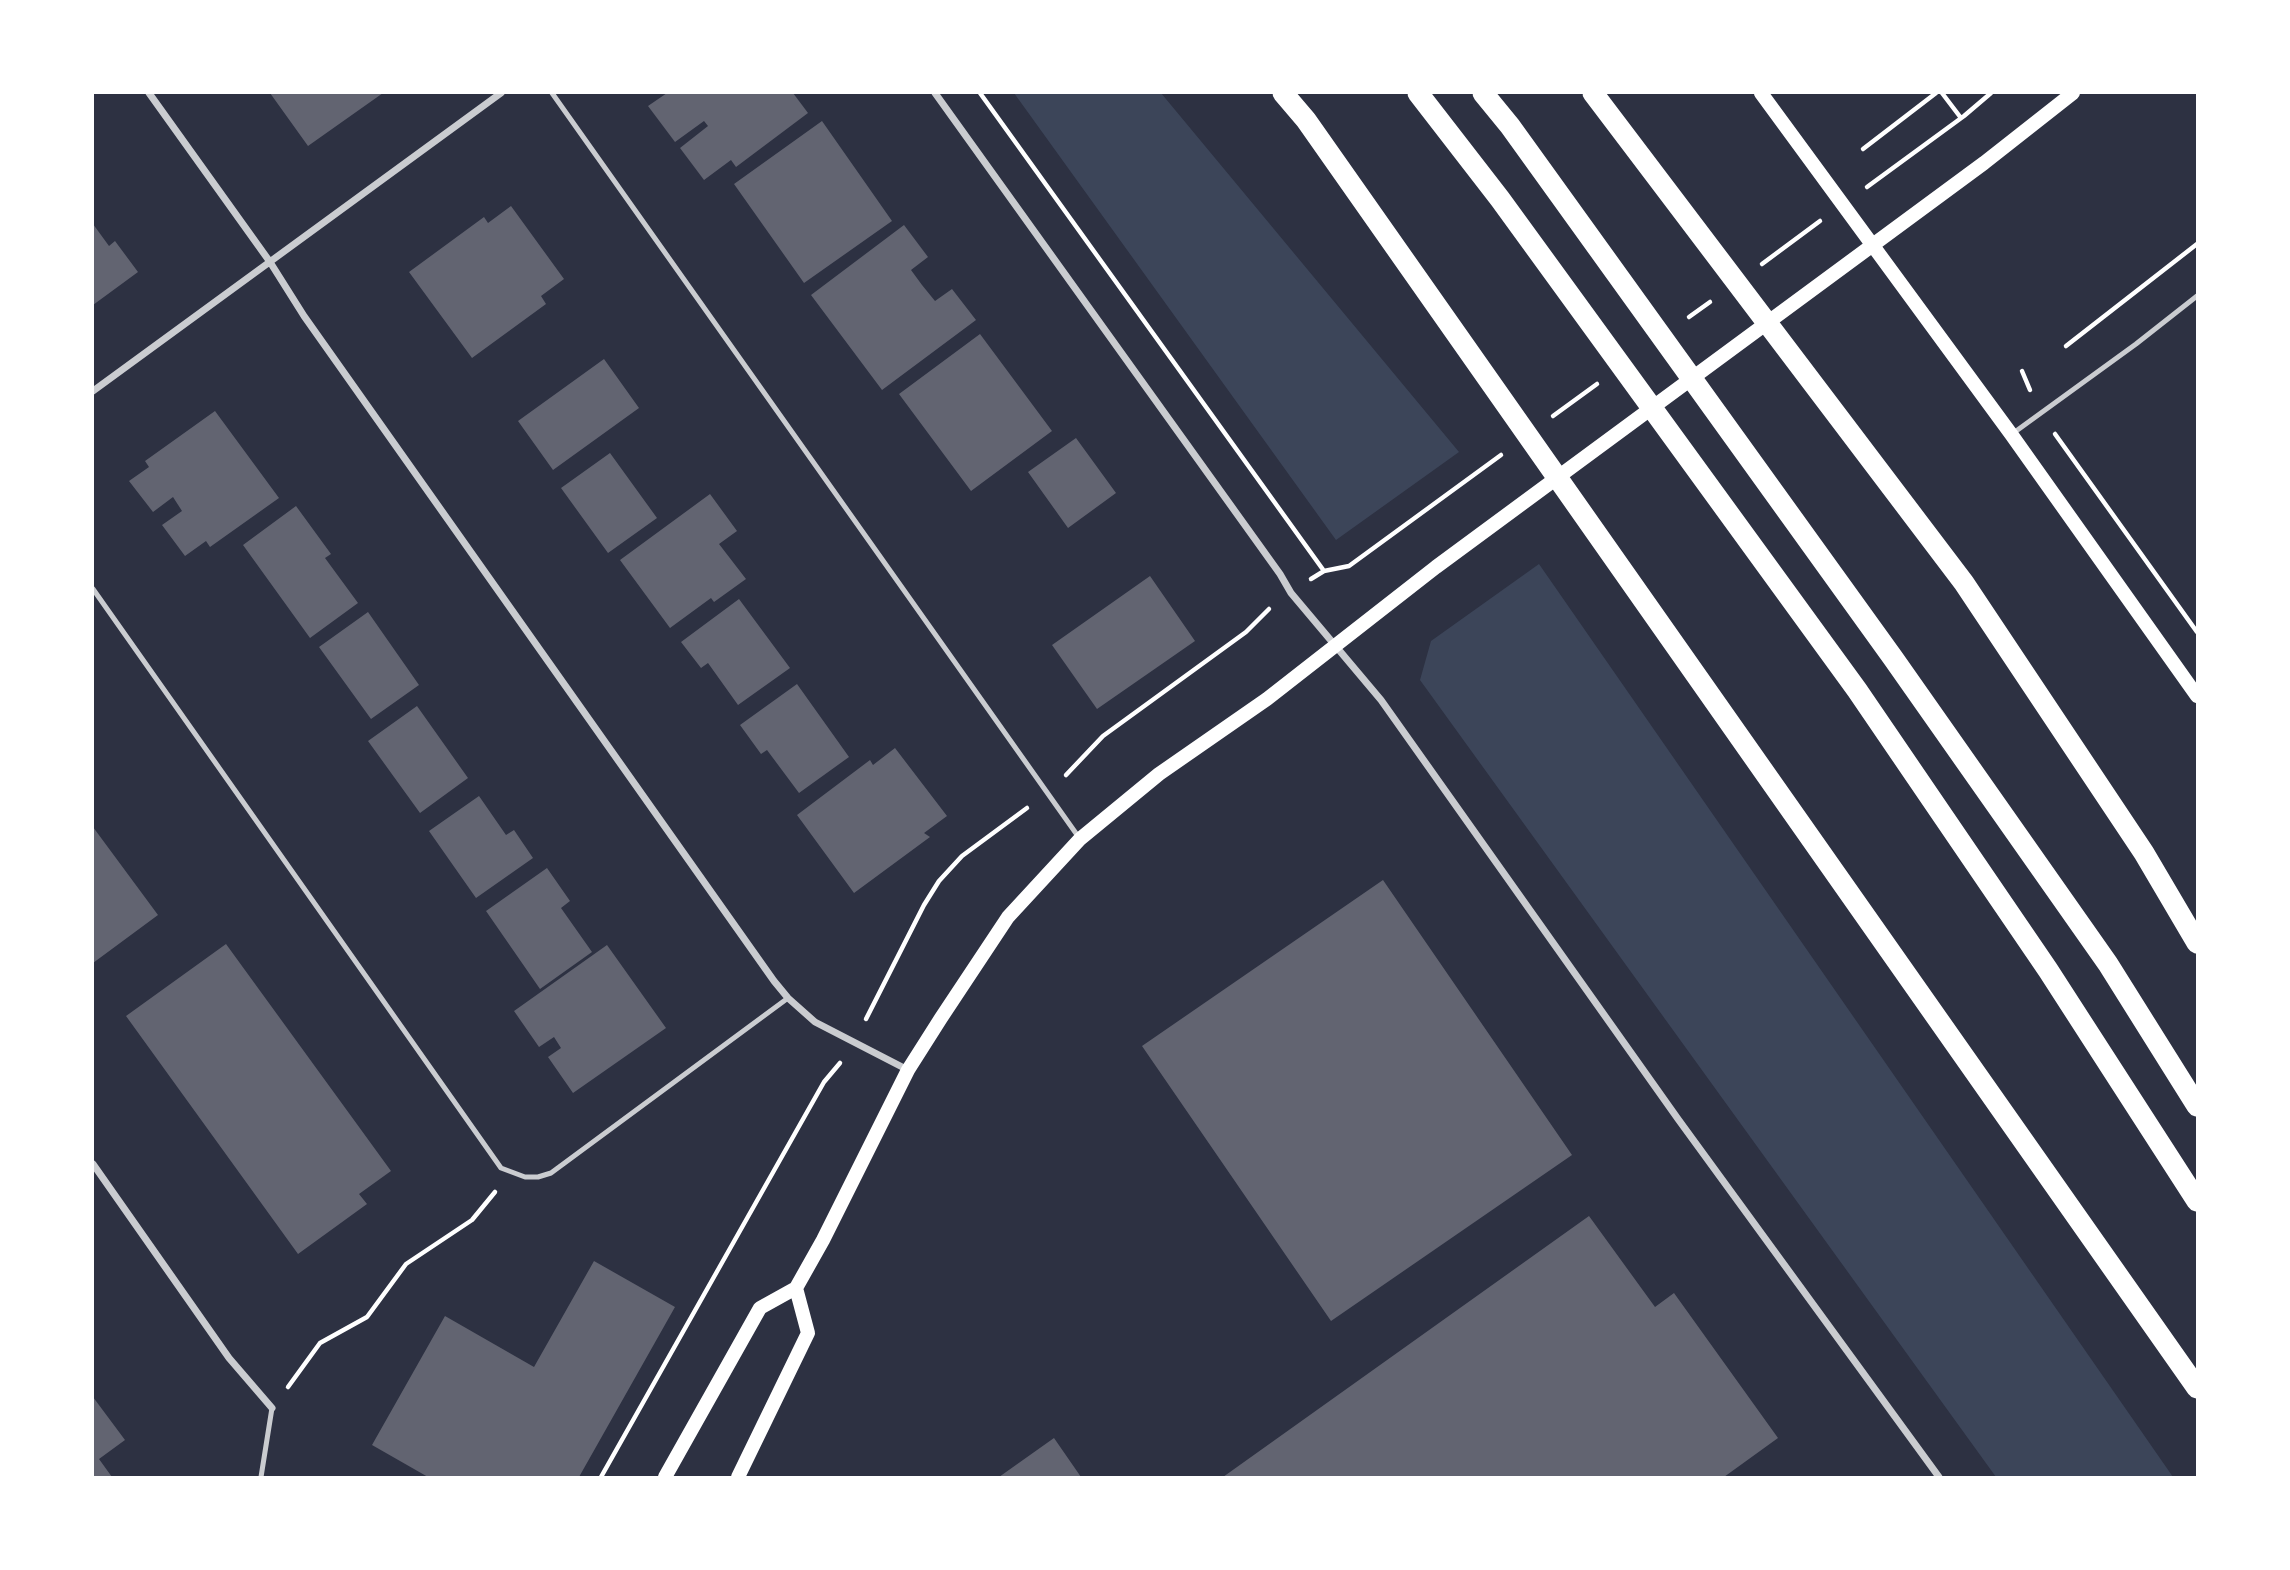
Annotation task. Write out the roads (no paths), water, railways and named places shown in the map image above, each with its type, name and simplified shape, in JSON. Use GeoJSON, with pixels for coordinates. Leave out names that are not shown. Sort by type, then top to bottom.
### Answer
{"type":"FeatureCollection","features":[{"type":"Feature","properties":{"kind":"highway"},"geometry":{"type":"LineString","coordinates":[[1283,93],[1314,131],[2197,1388]]}},
{"type":"Feature","properties":{"kind":"highway"},"geometry":{"type":"LineString","coordinates":[[1418,93],[1508,210],[1857,690],[2048,970],[2197,1201]]}},
{"type":"Feature","properties":{"kind":"highway"},"geometry":{"type":"LineString","coordinates":[[1483,93],[1893,658],[2108,964],[2197,1105]]}},
{"type":"Feature","properties":{"kind":"highway"},"geometry":{"type":"LineString","coordinates":[[1593,93],[1964,583],[2144,853],[2197,943]]}},
{"type":"Feature","properties":{"kind":"highway"},"geometry":{"type":"LineString","coordinates":[[1605,93],[1665,186]]}},
{"type":"Feature","properties":{"kind":"main road"},"geometry":{"type":"LineString","coordinates":[[1762,93],[2011,434],[2197,696]]}},
{"type":"Feature","properties":{"kind":"main road"},"geometry":{"type":"LineString","coordinates":[[665,1477],[760,1308],[796,1288],[823,1240],[908,1069],[1008,917],[1080,839],[1159,774],[1267,699],[1436,568],[1984,163],[2073,93]]}},
{"type":"Feature","properties":{"kind":"main road"},"geometry":{"type":"LineString","coordinates":[[737,1477],[808,1333],[796,1288]]}},
{"type":"Feature","properties":{"kind":"street"},"geometry":{"type":"LineString","coordinates":[[149,93],[788,998],[815,1021],[908,1069]]}},
{"type":"Feature","properties":{"kind":"street"},"geometry":{"type":"LineString","coordinates":[[93,391],[501,93]]}},
{"type":"Feature","properties":{"kind":"street"},"geometry":{"type":"LineString","coordinates":[[935,93],[1291,593],[1381,699],[1702,1151],[1939,1477]]}},
{"type":"Feature","properties":{"kind":"street"},"geometry":{"type":"LineString","coordinates":[[93,1164],[229,1358],[271,1408]]}},
{"type":"Feature","properties":{"kind":"lane"},"geometry":{"type":"LineString","coordinates":[[552,93],[1080,839]]}},
{"type":"Feature","properties":{"kind":"lane"},"geometry":{"type":"LineString","coordinates":[[2011,434],[2197,296]]}},
{"type":"Feature","properties":{"kind":"lane"},"geometry":{"type":"LineString","coordinates":[[93,589],[501,1168],[525,1177],[551,1173],[788,998]]}},
{"type":"Feature","properties":{"kind":"lane"},"geometry":{"type":"LineString","coordinates":[[261,1477],[271,1408]]}}]}
